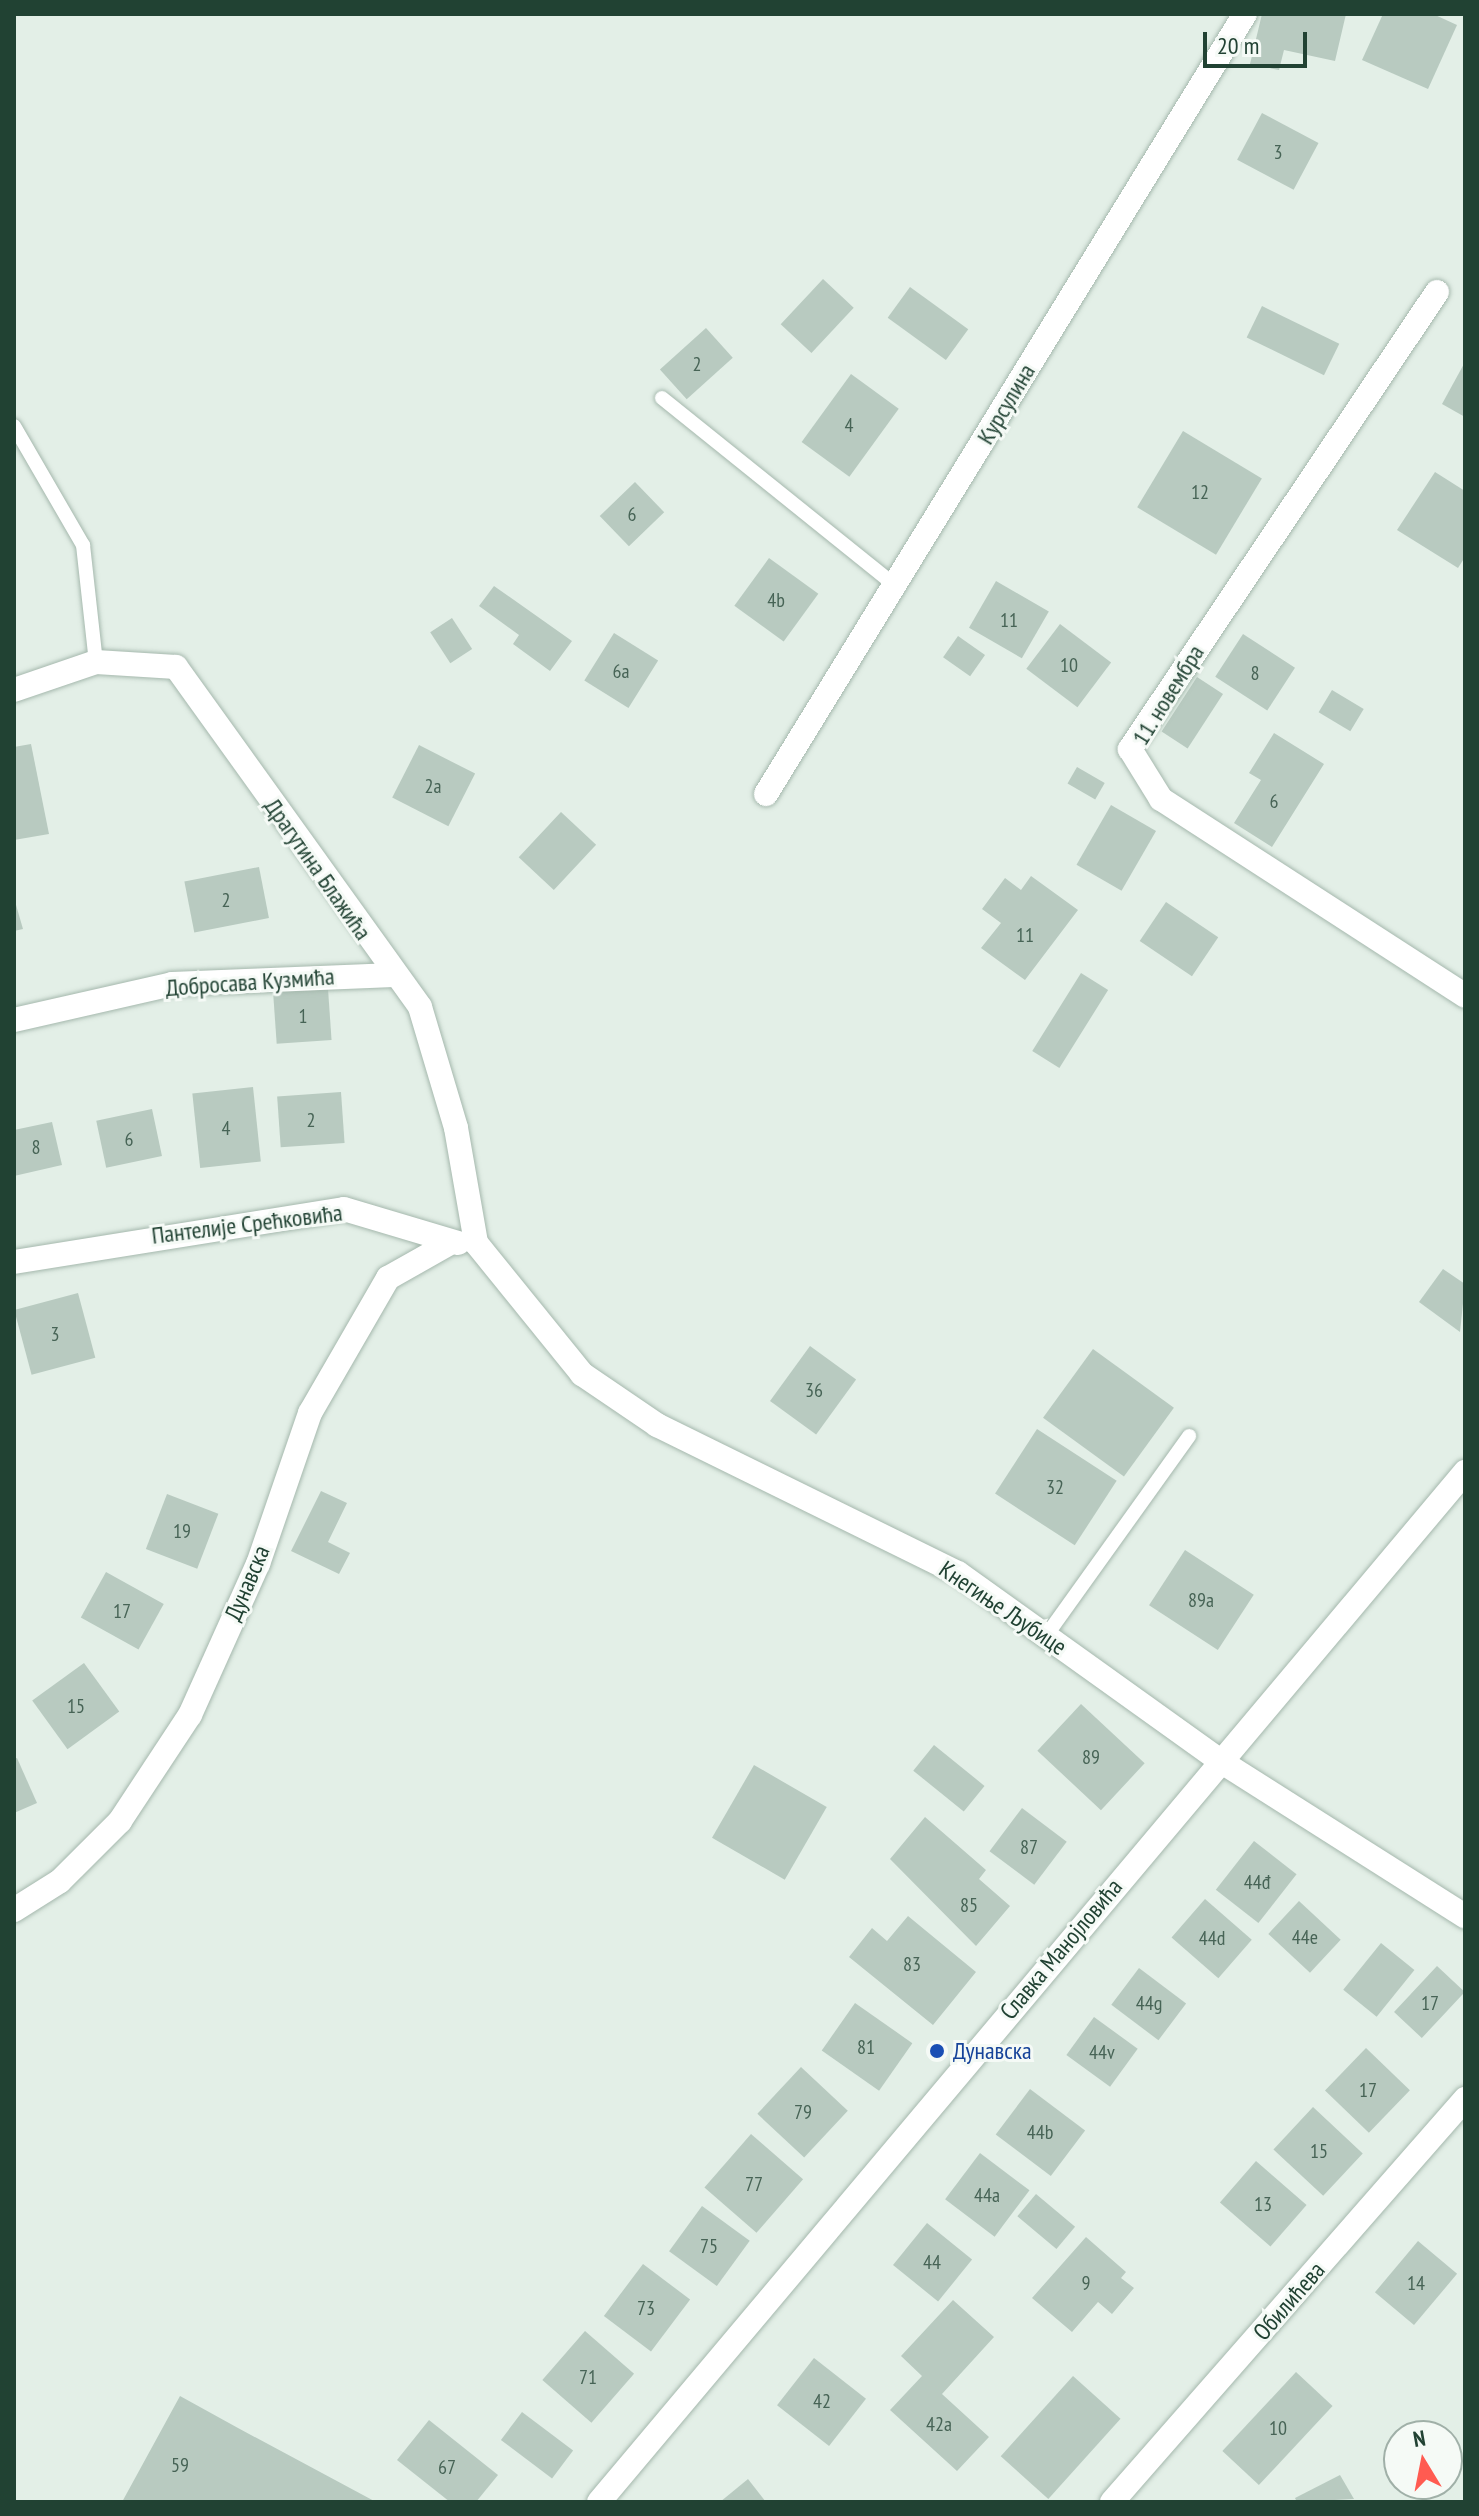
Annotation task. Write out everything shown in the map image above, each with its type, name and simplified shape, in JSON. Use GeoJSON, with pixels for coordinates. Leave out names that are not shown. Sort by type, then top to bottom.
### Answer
{"type":"FeatureCollection","features":[{"type":"Feature","properties":{"kind":"street","name":"Курсулина"},"geometry":{"type":"LineString","coordinates":[[766,794],[898,588],[1245,14]]}},
{"type":"Feature","properties":{"kind":"street","name":"11. новембра"},"geometry":{"type":"LineString","coordinates":[[1437,292],[1130,749],[1161,799],[1465,996]]}},
{"type":"Feature","properties":{"kind":"street","name":"Драгутина Блажића"},"geometry":{"type":"LineString","coordinates":[[14,690],[96,662],[176,667],[394,975],[420,1007],[456,1128],[476,1243]]}},
{"type":"Feature","properties":{"kind":"street","name":"Добросава Кузмића"},"geometry":{"type":"LineString","coordinates":[[14,1020],[172,984],[394,975]]}},
{"type":"Feature","properties":{"kind":"street","name":"Пантелије Срећковића"},"geometry":{"type":"LineString","coordinates":[[14,1262],[344,1209],[398,1220],[450,1243],[476,1243]]}},
{"type":"Feature","properties":{"kind":"street","name":"Дунавска"},"geometry":{"type":"LineString","coordinates":[[14,1910],[60,1881],[120,1821],[190,1715],[258,1564],[310,1413],[388,1278],[450,1243]]}},
{"type":"Feature","properties":{"kind":"street","name":"Кнегиње Љубице"},"geometry":{"type":"LineString","coordinates":[[476,1243],[582,1374],[657,1425],[958,1573],[1222,1762],[1465,1916]]}},
{"type":"Feature","properties":{"kind":"street","name":"Славка Манојловића"},"geometry":{"type":"LineString","coordinates":[[599,2502],[1465,1472]]}},
{"type":"Feature","properties":{"kind":"street","name":"Обилићева"},"geometry":{"type":"LineString","coordinates":[[1112,2502],[1465,2099]]}},
{"type":"Feature","properties":{"kind":"lane"},"geometry":{"type":"LineString","coordinates":[[662,398],[898,588]]}},
{"type":"Feature","properties":{"kind":"lane"},"geometry":{"type":"LineString","coordinates":[[14,426],[83,545],[96,662]]}},
{"type":"Feature","properties":{"kind":"lane"},"geometry":{"type":"LineString","coordinates":[[1046,1636],[1189,1436]]}},
{"type":"Feature","properties":{"kind":"building"},"geometry":{"type":"Polygon","coordinates":[[[1262,14],[1346,14],[1335,61],[1284,50],[1279,70],[1250,64],[1262,14]]]}},
{"type":"Feature","properties":{"kind":"building"},"geometry":{"type":"Polygon","coordinates":[[[1383,14],[1433,14],[1457,25],[1428,89],[1362,60],[1383,14]]]}},
{"type":"Feature","properties":{"kind":"building"},"geometry":{"type":"Polygon","coordinates":[[[1262,113],[1319,143],[1294,190],[1237,160],[1262,113]]]}},
{"type":"Feature","properties":{"kind":"building"},"geometry":{"type":"Polygon","coordinates":[[[823,279],[854,308],[811,353],[781,324],[823,279]]]}},
{"type":"Feature","properties":{"kind":"building"},"geometry":{"type":"Polygon","coordinates":[[[910,287],[968,329],[946,360],[888,318],[910,287]]]}},
{"type":"Feature","properties":{"kind":"building"},"geometry":{"type":"Polygon","coordinates":[[[1262,306],[1339,344],[1324,375],[1247,337],[1262,306]]]}},
{"type":"Feature","properties":{"kind":"building"},"geometry":{"type":"Polygon","coordinates":[[[706,328],[733,358],[687,399],[660,369],[706,328]]]}},
{"type":"Feature","properties":{"kind":"building"},"geometry":{"type":"Polygon","coordinates":[[[1465,362],[1465,417],[1442,404],[1465,362]]]}},
{"type":"Feature","properties":{"kind":"building"},"geometry":{"type":"Polygon","coordinates":[[[851,374],[899,409],[849,477],[802,442],[851,374]]]}},
{"type":"Feature","properties":{"kind":"building"},"geometry":{"type":"Polygon","coordinates":[[[1183,431],[1262,478],[1216,555],[1137,507],[1183,431]]]}},
{"type":"Feature","properties":{"kind":"building"},"geometry":{"type":"Polygon","coordinates":[[[1435,472],[1465,491],[1465,557],[1458,568],[1397,530],[1435,472]]]}},
{"type":"Feature","properties":{"kind":"building"},"geometry":{"type":"Polygon","coordinates":[[[635,482],[664,512],[629,546],[600,516],[635,482]]]}},
{"type":"Feature","properties":{"kind":"building"},"geometry":{"type":"Polygon","coordinates":[[[769,558],[818,594],[784,642],[734,606],[769,558]]]}},
{"type":"Feature","properties":{"kind":"building"},"geometry":{"type":"Polygon","coordinates":[[[996,581],[1049,612],[1022,658],[969,628],[996,581]]]}},
{"type":"Feature","properties":{"kind":"building"},"geometry":{"type":"Polygon","coordinates":[[[494,586],[572,641],[550,671],[513,644],[519,635],[479,606],[494,586]]]}},
{"type":"Feature","properties":{"kind":"building"},"geometry":{"type":"Polygon","coordinates":[[[452,618],[472,649],[450,663],[430,632],[452,618]]]}},
{"type":"Feature","properties":{"kind":"building"},"geometry":{"type":"Polygon","coordinates":[[[1060,624],[1111,663],[1077,707],[1026,669],[1060,624]]]}},
{"type":"Feature","properties":{"kind":"building"},"geometry":{"type":"Polygon","coordinates":[[[614,633],[658,661],[628,708],[584,680],[614,633]]]}},
{"type":"Feature","properties":{"kind":"building"},"geometry":{"type":"Polygon","coordinates":[[[1243,634],[1295,668],[1267,711],[1215,677],[1243,634]]]}},
{"type":"Feature","properties":{"kind":"building"},"geometry":{"type":"Polygon","coordinates":[[[958,636],[985,655],[970,676],[943,657],[958,636]]]}},
{"type":"Feature","properties":{"kind":"building"},"geometry":{"type":"Polygon","coordinates":[[[1197,677],[1223,694],[1188,748],[1162,732],[1197,677]]]}},
{"type":"Feature","properties":{"kind":"building"},"geometry":{"type":"Polygon","coordinates":[[[1332,690],[1364,709],[1350,731],[1319,712],[1332,690]]]}},
{"type":"Feature","properties":{"kind":"building"},"geometry":{"type":"Polygon","coordinates":[[[1274,733],[1324,764],[1272,847],[1234,823],[1261,780],[1249,773],[1274,733]]]}},
{"type":"Feature","properties":{"kind":"building"},"geometry":{"type":"Polygon","coordinates":[[[31,744],[49,834],[14,840],[14,747],[31,744]]]}},
{"type":"Feature","properties":{"kind":"building"},"geometry":{"type":"Polygon","coordinates":[[[419,745],[475,774],[448,826],[392,798],[419,745]]]}},
{"type":"Feature","properties":{"kind":"building"},"geometry":{"type":"Polygon","coordinates":[[[1077,767],[1105,783],[1095,799],[1068,783],[1077,767]]]}},
{"type":"Feature","properties":{"kind":"building"},"geometry":{"type":"Polygon","coordinates":[[[1111,805],[1156,831],[1122,891],[1076,865],[1111,805]]]}},
{"type":"Feature","properties":{"kind":"building"},"geometry":{"type":"Polygon","coordinates":[[[561,812],[596,845],[554,890],[519,857],[561,812]]]}},
{"type":"Feature","properties":{"kind":"building"},"geometry":{"type":"Polygon","coordinates":[[[259,867],[269,918],[194,933],[184,882],[259,867]]]}},
{"type":"Feature","properties":{"kind":"building"},"geometry":{"type":"Polygon","coordinates":[[[1031,876],[1078,910],[1025,980],[981,948],[1001,923],[982,909],[1005,878],[1021,890],[1031,876]]]}},
{"type":"Feature","properties":{"kind":"building"},"geometry":{"type":"Polygon","coordinates":[[[14,898],[23,929],[14,931],[14,898]]]}},
{"type":"Feature","properties":{"kind":"building"},"geometry":{"type":"Polygon","coordinates":[[[1166,902],[1218,937],[1192,976],[1140,941],[1166,902]]]}},
{"type":"Feature","properties":{"kind":"building"},"geometry":{"type":"Polygon","coordinates":[[[1081,973],[1108,990],[1059,1068],[1032,1051],[1081,973]]]}},
{"type":"Feature","properties":{"kind":"building"},"geometry":{"type":"Polygon","coordinates":[[[328,989],[332,1040],[277,1044],[273,993],[328,989]]]}},
{"type":"Feature","properties":{"kind":"building"},"geometry":{"type":"Polygon","coordinates":[[[253,1087],[261,1162],[200,1168],[192,1093],[253,1087]]]}},
{"type":"Feature","properties":{"kind":"building"},"geometry":{"type":"Polygon","coordinates":[[[341,1092],[345,1143],[281,1147],[277,1096],[341,1092]]]}},
{"type":"Feature","properties":{"kind":"building"},"geometry":{"type":"Polygon","coordinates":[[[152,1109],[162,1156],[106,1168],[96,1121],[152,1109]]]}},
{"type":"Feature","properties":{"kind":"building"},"geometry":{"type":"Polygon","coordinates":[[[52,1122],[62,1165],[14,1176],[14,1130],[52,1122]]]}},
{"type":"Feature","properties":{"kind":"building"},"geometry":{"type":"Polygon","coordinates":[[[1443,1269],[1465,1284],[1460,1332],[1419,1302],[1443,1269]]]}},
{"type":"Feature","properties":{"kind":"building"},"geometry":{"type":"Polygon","coordinates":[[[78,1293],[95,1358],[32,1375],[14,1310],[78,1293]]]}},
{"type":"Feature","properties":{"kind":"building"},"geometry":{"type":"Polygon","coordinates":[[[810,1346],[856,1380],[816,1435],[770,1401],[810,1346]]]}},
{"type":"Feature","properties":{"kind":"building"},"geometry":{"type":"Polygon","coordinates":[[[1093,1349],[1174,1408],[1124,1477],[1043,1418],[1093,1349]]]}},
{"type":"Feature","properties":{"kind":"building"},"geometry":{"type":"Polygon","coordinates":[[[1037,1429],[1117,1481],[1075,1545],[995,1494],[1037,1429]]]}},
{"type":"Feature","properties":{"kind":"building"},"geometry":{"type":"Polygon","coordinates":[[[321,1491],[347,1503],[328,1542],[350,1553],[339,1574],[291,1551],[321,1491]]]}},
{"type":"Feature","properties":{"kind":"building"},"geometry":{"type":"Polygon","coordinates":[[[167,1494],[218,1514],[197,1569],[146,1549],[167,1494]]]}},
{"type":"Feature","properties":{"kind":"building"},"geometry":{"type":"Polygon","coordinates":[[[1185,1550],[1254,1595],[1218,1650],[1149,1605],[1185,1550]]]}},
{"type":"Feature","properties":{"kind":"building"},"geometry":{"type":"Polygon","coordinates":[[[106,1572],[164,1604],[139,1649],[81,1617],[106,1572]]]}},
{"type":"Feature","properties":{"kind":"building"},"geometry":{"type":"Polygon","coordinates":[[[84,1663],[119,1712],[67,1749],[32,1701],[84,1663]]]}},
{"type":"Feature","properties":{"kind":"building"},"geometry":{"type":"Polygon","coordinates":[[[1081,1704],[1145,1763],[1101,1810],[1037,1751],[1081,1704]]]}},
{"type":"Feature","properties":{"kind":"building"},"geometry":{"type":"Polygon","coordinates":[[[934,1745],[985,1786],[964,1812],[913,1771],[934,1745]]]}},
{"type":"Feature","properties":{"kind":"building"},"geometry":{"type":"Polygon","coordinates":[[[17,1758],[37,1803],[14,1813],[14,1759],[17,1758]]]}},
{"type":"Feature","properties":{"kind":"building"},"geometry":{"type":"Polygon","coordinates":[[[754,1765],[827,1807],[785,1880],[712,1838],[754,1765]]]}},
{"type":"Feature","properties":{"kind":"building"},"geometry":{"type":"Polygon","coordinates":[[[1022,1808],[1067,1842],[1034,1885],[990,1851],[1022,1808]]]}},
{"type":"Feature","properties":{"kind":"building"},"geometry":{"type":"Polygon","coordinates":[[[925,1817],[986,1870],[979,1879],[1010,1906],[976,1946],[890,1859],[925,1817]]]}},
{"type":"Feature","properties":{"kind":"building"},"geometry":{"type":"Polygon","coordinates":[[[1254,1841],[1297,1874],[1258,1923],[1216,1890],[1254,1841]]]}},
{"type":"Feature","properties":{"kind":"building"},"geometry":{"type":"Polygon","coordinates":[[[1205,1899],[1252,1940],[1218,1978],[1172,1937],[1205,1899]]]}},
{"type":"Feature","properties":{"kind":"building"},"geometry":{"type":"Polygon","coordinates":[[[1299,1901],[1341,1940],[1310,1973],[1268,1934],[1299,1901]]]}},
{"type":"Feature","properties":{"kind":"building"},"geometry":{"type":"Polygon","coordinates":[[[908,1916],[976,1972],[933,2025],[849,1957],[872,1928],[887,1941],[908,1916]]]}},
{"type":"Feature","properties":{"kind":"building"},"geometry":{"type":"Polygon","coordinates":[[[1381,1943],[1414,1970],[1377,2017],[1343,1990],[1381,1943]]]}},
{"type":"Feature","properties":{"kind":"building"},"geometry":{"type":"Polygon","coordinates":[[[1437,1966],[1465,1992],[1422,2038],[1394,2012],[1437,1966]]]}},
{"type":"Feature","properties":{"kind":"building"},"geometry":{"type":"Polygon","coordinates":[[[1139,1968],[1186,2004],[1158,2040],[1111,2005],[1139,1968]]]}},
{"type":"Feature","properties":{"kind":"building"},"geometry":{"type":"Polygon","coordinates":[[[855,2003],[912,2043],[879,2091],[822,2051],[855,2003]]]}},
{"type":"Feature","properties":{"kind":"building"},"geometry":{"type":"Polygon","coordinates":[[[1094,2017],[1138,2049],[1110,2087],[1066,2055],[1094,2017]]]}},
{"type":"Feature","properties":{"kind":"building"},"geometry":{"type":"Polygon","coordinates":[[[1366,2048],[1410,2090],[1369,2133],[1325,2090],[1366,2048]]]}},
{"type":"Feature","properties":{"kind":"building"},"geometry":{"type":"Polygon","coordinates":[[[801,2067],[848,2111],[804,2157],[757,2114],[801,2067]]]}},
{"type":"Feature","properties":{"kind":"building"},"geometry":{"type":"Polygon","coordinates":[[[1030,2089],[1085,2131],[1051,2176],[996,2135],[1030,2089]]]}},
{"type":"Feature","properties":{"kind":"building"},"geometry":{"type":"Polygon","coordinates":[[[1313,2107],[1363,2153],[1323,2196],[1273,2149],[1313,2107]]]}},
{"type":"Feature","properties":{"kind":"building"},"geometry":{"type":"Polygon","coordinates":[[[751,2134],[803,2179],[756,2233],[704,2188],[751,2134]]]}},
{"type":"Feature","properties":{"kind":"building"},"geometry":{"type":"Polygon","coordinates":[[[980,2153],[1030,2190],[995,2237],[945,2199],[980,2153]]]}},
{"type":"Feature","properties":{"kind":"building"},"geometry":{"type":"Polygon","coordinates":[[[1256,2161],[1307,2205],[1270,2246],[1220,2203],[1256,2161]]]}},
{"type":"Feature","properties":{"kind":"building"},"geometry":{"type":"Polygon","coordinates":[[[1036,2194],[1075,2227],[1056,2249],[1017,2216],[1036,2194]]]}},
{"type":"Feature","properties":{"kind":"building"},"geometry":{"type":"Polygon","coordinates":[[[702,2206],[750,2241],[717,2286],[669,2251],[702,2206]]]}},
{"type":"Feature","properties":{"kind":"building"},"geometry":{"type":"Polygon","coordinates":[[[927,2223],[972,2260],[938,2301],[893,2265],[927,2223]]]}},
{"type":"Feature","properties":{"kind":"building"},"geometry":{"type":"Polygon","coordinates":[[[1086,2237],[1126,2272],[1121,2278],[1134,2288],[1112,2314],[1098,2302],[1072,2332],[1032,2298],[1086,2237]]]}},
{"type":"Feature","properties":{"kind":"building"},"geometry":{"type":"Polygon","coordinates":[[[1418,2241],[1457,2274],[1414,2325],[1375,2292],[1418,2241]]]}},
{"type":"Feature","properties":{"kind":"building"},"geometry":{"type":"Polygon","coordinates":[[[643,2264],[690,2300],[651,2351],[604,2316],[643,2264]]]}},
{"type":"Feature","properties":{"kind":"building"},"geometry":{"type":"Polygon","coordinates":[[[953,2300],[994,2337],[942,2394],[989,2437],[957,2471],[890,2410],[922,2376],[901,2356],[953,2300]]]}},
{"type":"Feature","properties":{"kind":"building"},"geometry":{"type":"Polygon","coordinates":[[[585,2331],[634,2374],[591,2423],[542,2380],[585,2331]]]}},
{"type":"Feature","properties":{"kind":"building"},"geometry":{"type":"Polygon","coordinates":[[[814,2358],[866,2399],[829,2446],[777,2405],[814,2358]]]}},
{"type":"Feature","properties":{"kind":"building"},"geometry":{"type":"Polygon","coordinates":[[[1296,2372],[1333,2406],[1259,2485],[1222,2451],[1296,2372]]]}},
{"type":"Feature","properties":{"kind":"building"},"geometry":{"type":"Polygon","coordinates":[[[1073,2376],[1121,2419],[1048,2499],[1001,2456],[1073,2376]]]}},
{"type":"Feature","properties":{"kind":"building"},"geometry":{"type":"Polygon","coordinates":[[[180,2396],[238,2428],[376,2502],[122,2502],[180,2396]]]}},
{"type":"Feature","properties":{"kind":"building"},"geometry":{"type":"Polygon","coordinates":[[[522,2412],[573,2451],[552,2478],[501,2440],[522,2412]]]}},
{"type":"Feature","properties":{"kind":"building"},"geometry":{"type":"Polygon","coordinates":[[[429,2420],[498,2475],[476,2502],[450,2502],[397,2460],[429,2420]]]}},
{"type":"Feature","properties":{"kind":"building"},"geometry":{"type":"Polygon","coordinates":[[[1340,2475],[1354,2499],[1297,2502],[1295,2498],[1340,2475]]]}},
{"type":"Feature","properties":{"kind":"building"},"geometry":{"type":"Polygon","coordinates":[[[748,2479],[766,2502],[720,2502],[748,2479]]]}},
{"type":"Feature","properties":{"kind":"place","name":"Дунавска"},"geometry":{"type":"Point","coordinates":[937,2051]}}]}
